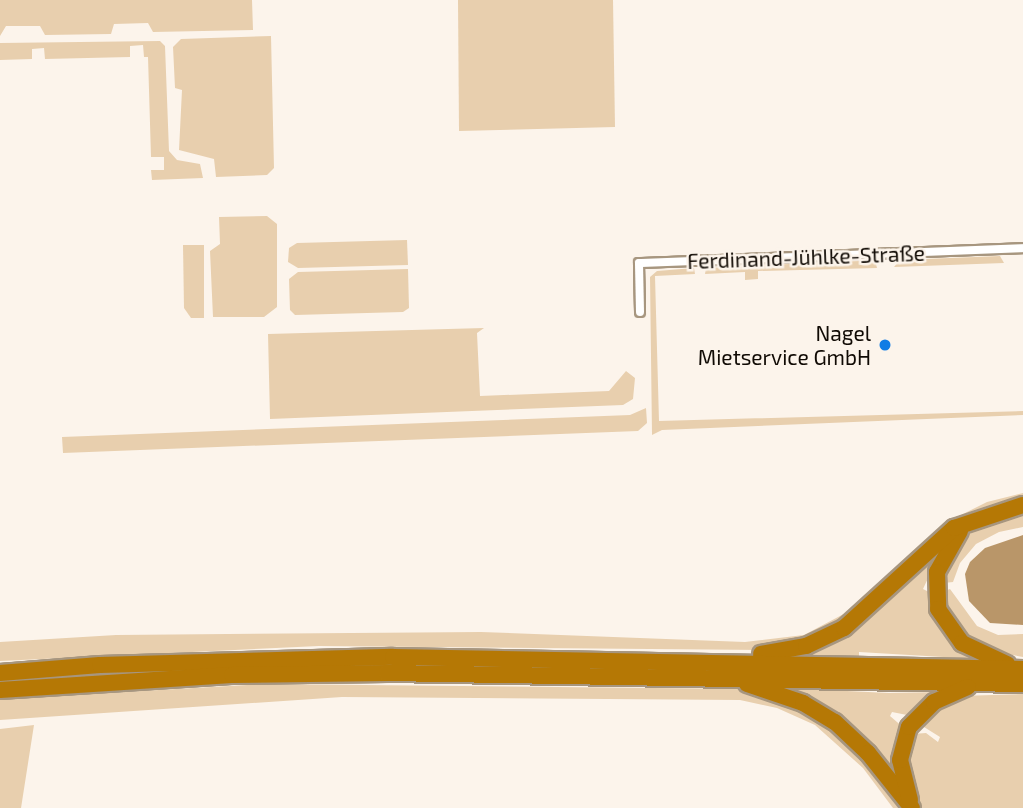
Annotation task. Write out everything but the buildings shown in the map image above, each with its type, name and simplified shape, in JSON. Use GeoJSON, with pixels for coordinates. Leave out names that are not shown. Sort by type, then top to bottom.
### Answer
{"type":"FeatureCollection","features":[{"type":"Feature","properties":{"kind":"highway"},"geometry":{"type":"LineString","coordinates":[[734,670],[806,646],[844,628],[931,547],[964,526],[1023,505]]}},
{"type":"Feature","properties":{"kind":"highway"},"geometry":{"type":"LineString","coordinates":[[964,526],[939,564],[935,587],[938,609],[962,643],[1022,674]]}},
{"type":"Feature","properties":{"kind":"highway"},"geometry":{"type":"LineString","coordinates":[[0,673],[100,665],[366,658],[734,670],[981,682]]}},
{"type":"Feature","properties":{"kind":"highway"},"geometry":{"type":"LineString","coordinates":[[734,670],[803,703],[835,722],[868,753],[913,808]]}},
{"type":"Feature","properties":{"kind":"highway"},"geometry":{"type":"LineString","coordinates":[[0,690],[232,675],[734,670],[1022,674]]}},
{"type":"Feature","properties":{"kind":"highway"},"geometry":{"type":"LineString","coordinates":[[913,808],[901,772],[901,749],[909,727],[934,702],[981,682],[1022,674]]}},
{"type":"Feature","properties":{"kind":"street","name":"Ferdinand-Jühlke-Straße"},"geometry":{"type":"LineString","coordinates":[[640,313],[639,264],[1023,248]]}},
{"type":"Feature","properties":{"kind":"shaded area"},"geometry":{"type":"Polygon","coordinates":[[[0,0],[252,0],[253,30],[153,32],[148,23],[114,24],[111,34],[45,35],[40,26],[6,26],[0,36],[0,0]]]}},
{"type":"Feature","properties":{"kind":"shaded area"},"geometry":{"type":"Polygon","coordinates":[[[458,0],[613,0],[615,127],[459,131],[458,0]]]}},
{"type":"Feature","properties":{"kind":"shaded area"},"geometry":{"type":"Polygon","coordinates":[[[271,36],[274,168],[267,175],[216,177],[214,159],[179,150],[182,90],[175,88],[173,47],[181,39],[271,36]]]}},
{"type":"Feature","properties":{"kind":"shaded area"},"geometry":{"type":"Polygon","coordinates":[[[160,41],[165,46],[169,151],[177,160],[200,164],[203,178],[152,180],[151,170],[164,170],[164,157],[151,157],[148,57],[144,57],[143,45],[130,46],[130,57],[45,59],[44,48],[32,49],[32,59],[0,60],[0,43],[160,41]]]}},
{"type":"Feature","properties":{"kind":"shaded area"},"geometry":{"type":"Polygon","coordinates":[[[267,216],[277,224],[277,307],[264,317],[213,317],[210,251],[220,244],[219,217],[267,216]]]}},
{"type":"Feature","properties":{"kind":"shaded area"},"geometry":{"type":"Polygon","coordinates":[[[407,240],[408,265],[298,268],[288,262],[289,248],[297,243],[407,240]]]}},
{"type":"Feature","properties":{"kind":"shaded area"},"geometry":{"type":"Polygon","coordinates":[[[183,245],[204,245],[204,318],[191,318],[184,308],[183,245]]]}},
{"type":"Feature","properties":{"kind":"shaded area"},"geometry":{"type":"Polygon","coordinates":[[[1000,256],[1004,263],[894,267],[900,260],[1000,256]]]}},
{"type":"Feature","properties":{"kind":"shaded area"},"geometry":{"type":"Polygon","coordinates":[[[875,260],[877,268],[758,271],[758,279],[745,280],[745,272],[705,274],[706,268],[875,260]]]}},
{"type":"Feature","properties":{"kind":"shaded area"},"geometry":{"type":"Polygon","coordinates":[[[694,268],[695,274],[655,276],[659,421],[1023,411],[1023,415],[662,430],[652,435],[650,277],[657,271],[694,268]]]}},
{"type":"Feature","properties":{"kind":"shaded area"},"geometry":{"type":"Polygon","coordinates":[[[408,269],[409,308],[403,312],[295,315],[290,310],[289,279],[298,272],[408,269]]]}},
{"type":"Feature","properties":{"kind":"shaded area"},"geometry":{"type":"Polygon","coordinates":[[[484,328],[477,333],[480,396],[609,391],[626,371],[635,378],[633,399],[623,405],[270,419],[268,334],[484,328]]]}},
{"type":"Feature","properties":{"kind":"shaded area"},"geometry":{"type":"Polygon","coordinates":[[[646,408],[647,423],[638,431],[63,453],[62,437],[630,415],[646,408]]]}},
{"type":"Feature","properties":{"kind":"shaded area"},"geometry":{"type":"Polygon","coordinates":[[[1023,493],[1023,499],[965,518],[884,588],[824,634],[763,650],[319,646],[0,661],[0,642],[116,635],[481,632],[745,642],[804,635],[855,608],[947,522],[987,502],[1023,493]]]}},
{"type":"Feature","properties":{"kind":"shaded area"},"geometry":{"type":"Polygon","coordinates":[[[1023,512],[1023,527],[999,532],[976,544],[960,563],[953,582],[944,583],[942,565],[961,537],[1023,512]]]}},
{"type":"Feature","properties":{"kind":"shaded area"},"geometry":{"type":"Polygon","coordinates":[[[1023,535],[1023,625],[990,623],[969,601],[965,574],[970,562],[985,548],[1023,535]]]}},
{"type":"Feature","properties":{"kind":"shaded area"},"geometry":{"type":"Polygon","coordinates":[[[943,546],[923,589],[931,593],[977,659],[859,652],[859,656],[794,655],[943,546]]]}},
{"type":"Feature","properties":{"kind":"shaded area"},"geometry":{"type":"Polygon","coordinates":[[[950,589],[977,626],[998,635],[1023,634],[1023,657],[980,649],[948,619],[942,592],[950,589]]]}},
{"type":"Feature","properties":{"kind":"shaded area"},"geometry":{"type":"Polygon","coordinates":[[[267,684],[750,689],[771,694],[842,732],[906,808],[893,808],[863,768],[815,725],[777,708],[740,700],[342,697],[0,720],[0,699],[267,684]]]}},
{"type":"Feature","properties":{"kind":"shaded area"},"geometry":{"type":"Polygon","coordinates":[[[784,688],[889,693],[941,692],[912,716],[892,712],[890,716],[904,728],[898,778],[870,748],[784,688]]]}},
{"type":"Feature","properties":{"kind":"shaded area"},"geometry":{"type":"Polygon","coordinates":[[[1023,694],[1023,808],[921,808],[905,765],[912,734],[926,733],[938,742],[940,737],[924,727],[923,717],[959,696],[1023,694]]]}},
{"type":"Feature","properties":{"kind":"shaded area"},"geometry":{"type":"Polygon","coordinates":[[[34,725],[21,808],[0,808],[0,729],[34,725]]]}},
{"type":"Feature","properties":{"kind":"place","name":"Nagel Mietservice GmbH"},"geometry":{"type":"Point","coordinates":[885,345]}}]}
